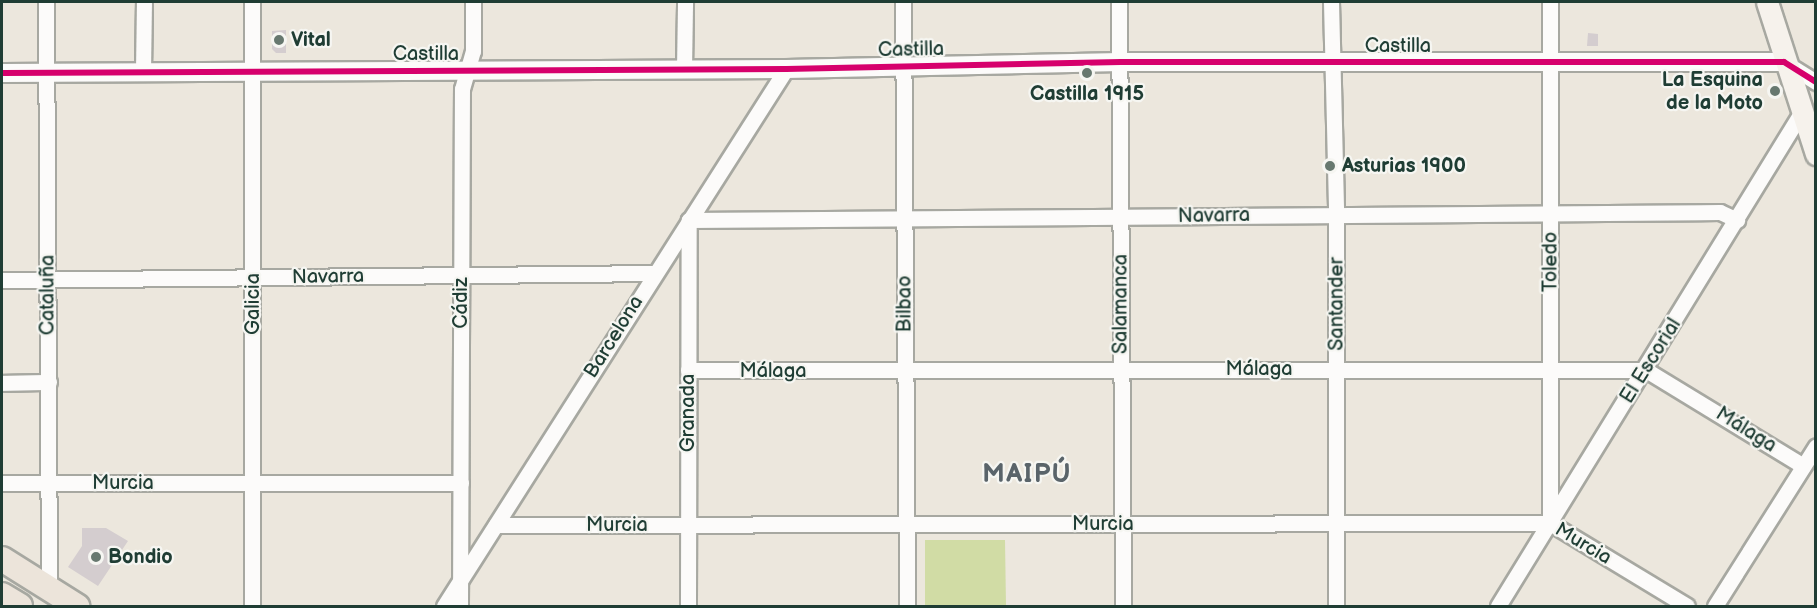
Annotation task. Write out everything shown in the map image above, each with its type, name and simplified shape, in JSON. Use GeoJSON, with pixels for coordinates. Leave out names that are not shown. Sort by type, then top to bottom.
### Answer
{"type":"FeatureCollection","features":[{"type":"Feature","properties":{"kind":"main road"},"geometry":{"type":"LineString","coordinates":[[1767,2],[1784,62],[1815,154]]}},
{"type":"Feature","properties":{"kind":"main road"},"geometry":{"type":"LineString","coordinates":[[2,559],[77,606]]}},
{"type":"Feature","properties":{"kind":"main road"},"geometry":{"type":"LineString","coordinates":[[2,595],[20,606]]}},
{"type":"Feature","properties":{"kind":"street","name":"Cataluña"},"geometry":{"type":"LineString","coordinates":[[46,2],[49,589]]}},
{"type":"Feature","properties":{"kind":"street"},"geometry":{"type":"LineString","coordinates":[[143,72],[144,2]]}},
{"type":"Feature","properties":{"kind":"street","name":"Galicia"},"geometry":{"type":"LineString","coordinates":[[252,2],[252,606]]}},
{"type":"Feature","properties":{"kind":"street","name":"Cádiz"},"geometry":{"type":"LineString","coordinates":[[460,606],[462,89],[473,51],[473,2]]}},
{"type":"Feature","properties":{"kind":"street"},"geometry":{"type":"LineString","coordinates":[[684,69],[685,2]]}},
{"type":"Feature","properties":{"kind":"street","name":"Bilbao"},"geometry":{"type":"LineString","coordinates":[[903,2],[907,606]]}},
{"type":"Feature","properties":{"kind":"street","name":"Salamanca"},"geometry":{"type":"LineString","coordinates":[[1119,2],[1123,606]]}},
{"type":"Feature","properties":{"kind":"street","name":"Santander"},"geometry":{"type":"LineString","coordinates":[[1331,2],[1336,214],[1336,606]]}},
{"type":"Feature","properties":{"kind":"street","name":"Toledo"},"geometry":{"type":"LineString","coordinates":[[1550,2],[1550,523]]}},
{"type":"Feature","properties":{"kind":"street","name":"Castilla"},"geometry":{"type":"LineString","coordinates":[[2,73],[786,69],[1121,62],[1784,62]]}},
{"type":"Feature","properties":{"kind":"street"},"geometry":{"type":"LineString","coordinates":[[1784,62],[1815,82]]}},
{"type":"Feature","properties":{"kind":"street","name":"Barcelona"},"geometry":{"type":"LineString","coordinates":[[444,606],[786,69]]}},
{"type":"Feature","properties":{"kind":"street","name":"El Escorial"},"geometry":{"type":"LineString","coordinates":[[1498,606],[1646,370],[1801,113]]}},
{"type":"Feature","properties":{"kind":"street","name":"Navarra"},"geometry":{"type":"LineString","coordinates":[[689,220],[904,221],[1336,214],[1720,212],[1737,220]]}},
{"type":"Feature","properties":{"kind":"street","name":"Granada"},"geometry":{"type":"LineString","coordinates":[[688,606],[689,220]]}},
{"type":"Feature","properties":{"kind":"street","name":"Navarra"},"geometry":{"type":"LineString","coordinates":[[2,280],[655,273]]}},
{"type":"Feature","properties":{"kind":"street","name":"Málaga"},"geometry":{"type":"LineString","coordinates":[[688,370],[905,372],[1551,368],[1646,370],[1803,466]]}},
{"type":"Feature","properties":{"kind":"street"},"geometry":{"type":"LineString","coordinates":[[2,383],[49,382]]}},
{"type":"Feature","properties":{"kind":"street"},"geometry":{"type":"LineString","coordinates":[[1715,606],[1815,446]]}},
{"type":"Feature","properties":{"kind":"street","name":"Murcia"},"geometry":{"type":"LineString","coordinates":[[2,483],[461,483]]}},
{"type":"Feature","properties":{"kind":"street","name":"Murcia"},"geometry":{"type":"LineString","coordinates":[[496,525],[1550,523],[1687,606]]}},
{"type":"Feature","properties":{"kind":"green space"},"geometry":{"type":"Polygon","coordinates":[[[925,540],[1005,540],[1006,606],[925,606],[925,540]]]}},
{"type":"Feature","properties":{"kind":"building","name":"Vital"},"geometry":{"type":"Polygon","coordinates":[[[286,30],[286,53],[276,53],[272,49],[272,31],[286,30]]]}},
{"type":"Feature","properties":{"kind":"building"},"geometry":{"type":"Polygon","coordinates":[[[1588,33],[1598,34],[1598,46],[1587,46],[1588,33]]]}},
{"type":"Feature","properties":{"kind":"building","name":"Bondio"},"geometry":{"type":"Polygon","coordinates":[[[82,528],[106,528],[128,541],[98,586],[68,567],[82,546],[82,528]]]}},
{"type":"Feature","properties":{"kind":"cycle path"},"geometry":{"type":"LineString","coordinates":[[2,73],[786,69],[1121,62],[1784,62],[1816,82]]}},
{"type":"Feature","properties":{"kind":"place","name":"Vital"},"geometry":{"type":"Point","coordinates":[279,40]}},
{"type":"Feature","properties":{"kind":"place","name":"Castilla 1915"},"geometry":{"type":"Point","coordinates":[1087,73]}},
{"type":"Feature","properties":{"kind":"place","name":"La Esquina de la Moto"},"geometry":{"type":"Point","coordinates":[1775,91]}},
{"type":"Feature","properties":{"kind":"place","name":"Asturias 1900"},"geometry":{"type":"Point","coordinates":[1330,166]}},
{"type":"Feature","properties":{"kind":"place","name":"Bondio"},"geometry":{"type":"Point","coordinates":[96,557]}},
{"type":"Feature","properties":{"kind":"district","name":"MAIPÚ"},"geometry":{"type":"Point","coordinates":[1027,475]}}]}
